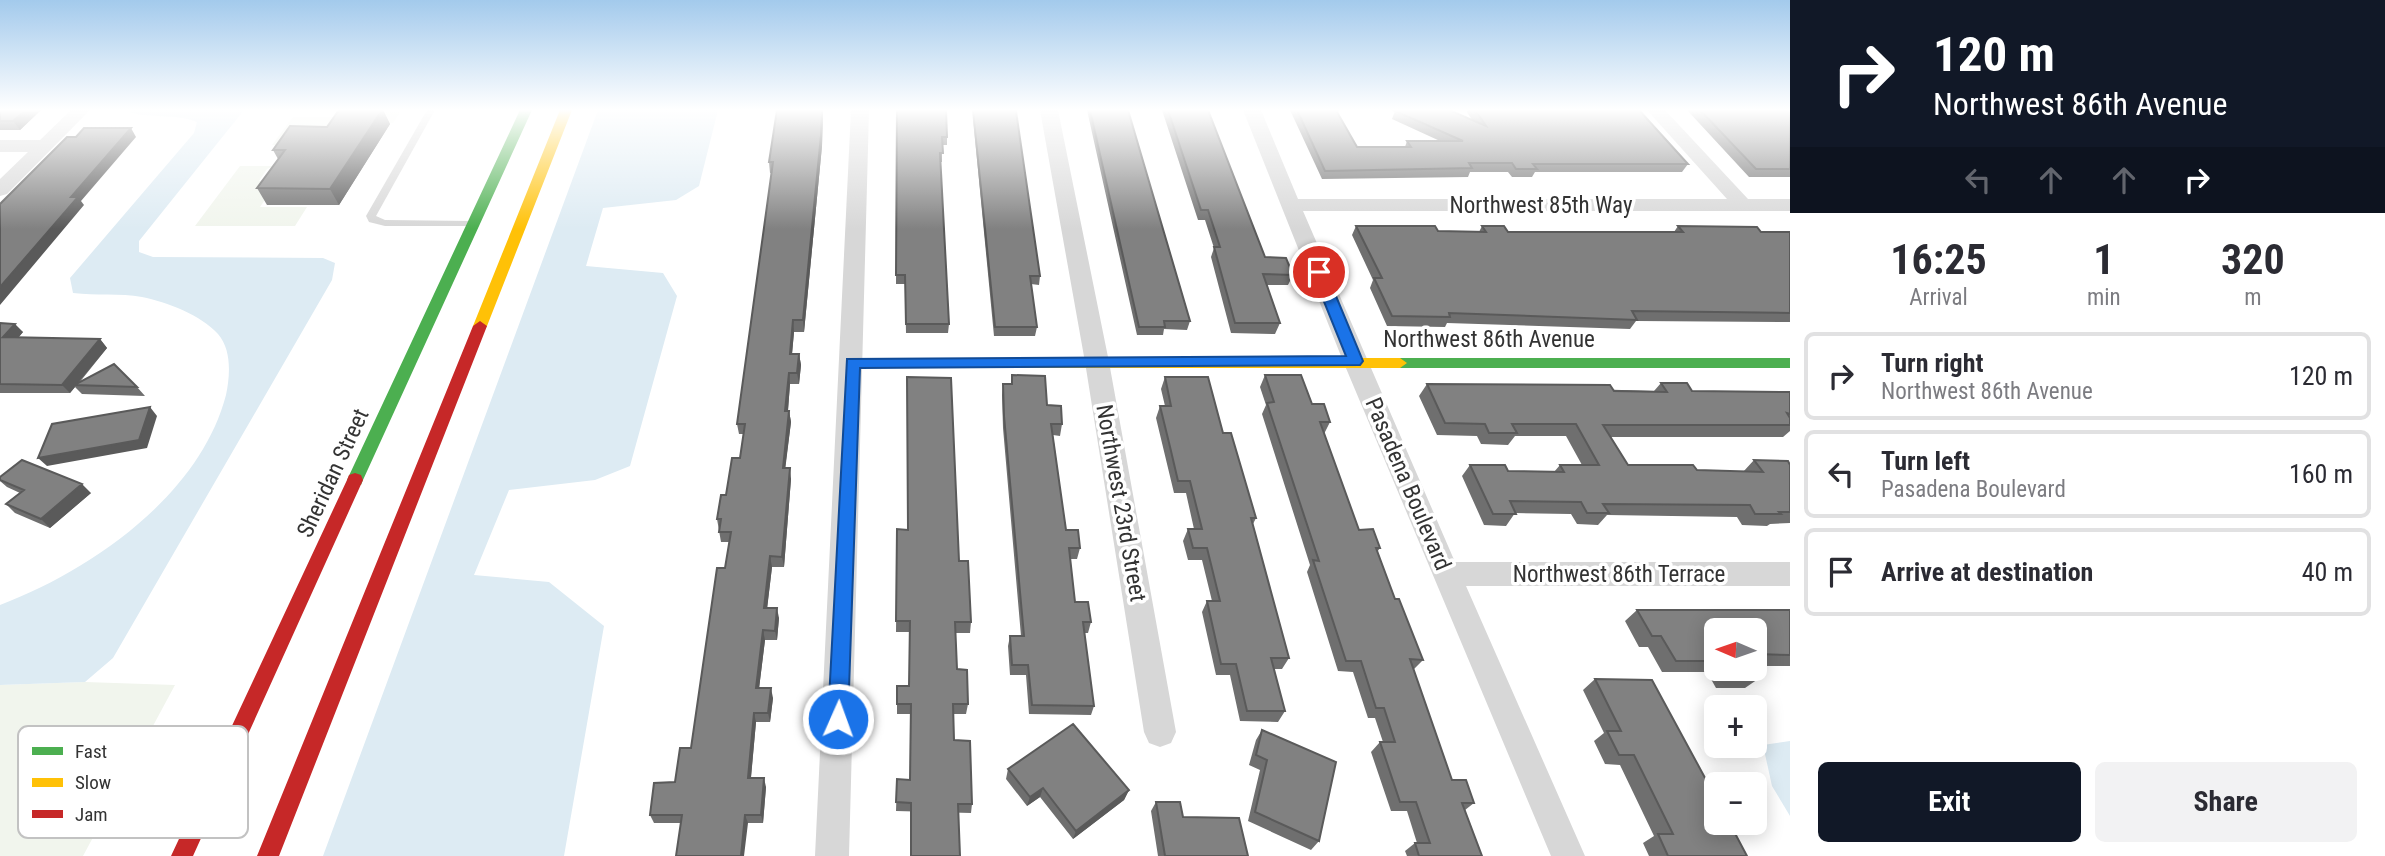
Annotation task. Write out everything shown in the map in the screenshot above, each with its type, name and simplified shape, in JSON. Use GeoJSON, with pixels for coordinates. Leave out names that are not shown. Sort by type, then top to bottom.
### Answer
{"type":"FeatureCollection","features":[{"type":"Feature","properties":{"kind":"main road","name":"Sheridan Street"},"geometry":{"type":"LineString","coordinates":[[242,726],[507,150]]}},
{"type":"Feature","properties":{"kind":"main road"},"geometry":{"type":"LineString","coordinates":[[268,856],[550,150]]}},
{"type":"Feature","properties":{"kind":"main road","name":"Northwest 86th Avenue"},"geometry":{"type":"LineString","coordinates":[[853,363],[1790,363]]}},
{"type":"Feature","properties":{"kind":"main road","name":"Sheridan Street"},"geometry":{"type":"LineString","coordinates":[[182,856],[190,838]]}},
{"type":"Feature","properties":{"kind":"street"},"geometry":{"type":"LineString","coordinates":[[0,190],[40,150]]}},
{"type":"Feature","properties":{"kind":"street"},"geometry":{"type":"LineString","coordinates":[[832,856],[853,363],[859,150]]}},
{"type":"Feature","properties":{"kind":"street","name":"Northwest 23rd Street"},"geometry":{"type":"LineString","coordinates":[[1057,150],[1097,362],[1160,732]]}},
{"type":"Feature","properties":{"kind":"street","name":"Pasadena Boulevard"},"geometry":{"type":"LineString","coordinates":[[1269,150],[1355,361],[1568,856]]}},
{"type":"Feature","properties":{"kind":"street"},"geometry":{"type":"LineString","coordinates":[[1693,150],[1743,205]]}},
{"type":"Feature","properties":{"kind":"street","name":"Northwest 85th Way"},"geometry":{"type":"LineString","coordinates":[[1292,205],[1790,205]]}},
{"type":"Feature","properties":{"kind":"street","name":"Northwest 86th Terrace"},"geometry":{"type":"LineString","coordinates":[[1447,575],[1790,574]]}},
{"type":"Feature","properties":{"kind":"lane"},"geometry":{"type":"LineString","coordinates":[[408,150],[371,216],[373,220],[385,223],[473,224]]}},
{"type":"Feature","properties":{"kind":"shaded area"},"geometry":{"type":"Polygon","coordinates":[[[180,150],[212,150],[139,241],[139,252],[153,257],[323,258],[335,263],[332,280],[113,658],[85,682],[0,685],[0,605],[70,571],[105,550],[138,524],[167,496],[193,465],[213,431],[226,395],[228,355],[223,340],[211,327],[173,306],[142,297],[73,293],[70,278],[180,150]]]}},
{"type":"Feature","properties":{"kind":"shaded area"},"geometry":{"type":"Polygon","coordinates":[[[583,150],[708,150],[699,186],[676,200],[603,208],[586,266],[663,273],[677,296],[630,466],[595,480],[509,490],[474,575],[549,582],[604,626],[564,856],[323,856],[583,150]]]}},
{"type":"Feature","properties":{"kind":"shaded area"},"geometry":{"type":"Polygon","coordinates":[[[240,166],[275,166],[267,169],[259,181],[277,182],[260,207],[307,207],[295,226],[195,226],[240,166]]]}},
{"type":"Feature","properties":{"kind":"shaded area"},"geometry":{"type":"Polygon","coordinates":[[[85,682],[175,685],[153,726],[18,726],[18,838],[93,838],[83,856],[0,856],[0,685],[85,682]]]}},
{"type":"Feature","properties":{"kind":"shaded area"},"geometry":{"type":"Polygon","coordinates":[[[1790,741],[1790,816],[1772,786],[1766,758],[1767,744],[1790,741]]]}},
{"type":"Feature","properties":{"kind":"building"},"geometry":{"type":"Polygon","coordinates":[[[54,150],[112,150],[71,197],[78,197],[0,287],[0,204],[54,150]]]}},
{"type":"Feature","properties":{"kind":"building"},"geometry":{"type":"Polygon","coordinates":[[[273,150],[356,150],[330,189],[257,188],[285,150],[273,150]]]}},
{"type":"Feature","properties":{"kind":"building"},"geometry":{"type":"Polygon","coordinates":[[[771,150],[820,150],[803,320],[793,320],[790,354],[799,354],[797,373],[789,373],[785,411],[789,411],[783,468],[790,468],[782,557],[770,556],[764,608],[777,608],[775,631],[763,630],[756,688],[771,688],[768,713],[754,713],[748,778],[764,778],[761,815],[745,815],[741,856],[676,856],[682,815],[650,815],[654,783],[675,782],[680,748],[691,748],[717,568],[725,568],[731,532],[719,532],[721,519],[717,519],[721,495],[726,495],[732,458],[740,458],[745,424],[737,424],[773,162],[769,162],[771,150]]]}},
{"type":"Feature","properties":{"kind":"building"},"geometry":{"type":"Polygon","coordinates":[[[897,150],[943,150],[943,153],[940,153],[949,324],[906,324],[905,275],[896,275],[897,150]]]}},
{"type":"Feature","properties":{"kind":"building"},"geometry":{"type":"Polygon","coordinates":[[[977,150],[1022,150],[1040,276],[1030,276],[1037,327],[995,327],[977,150]]]}},
{"type":"Feature","properties":{"kind":"building"},"geometry":{"type":"Polygon","coordinates":[[[1099,150],[1140,150],[1190,321],[1164,321],[1165,327],[1139,327],[1099,150]]]}},
{"type":"Feature","properties":{"kind":"building"},"geometry":{"type":"Polygon","coordinates":[[[1181,150],[1223,150],[1265,257],[1286,258],[1293,275],[1263,274],[1280,323],[1235,323],[1214,247],[1220,247],[1208,210],[1201,210],[1181,150]]]}},
{"type":"Feature","properties":{"kind":"building"},"geometry":{"type":"Polygon","coordinates":[[[1315,150],[1675,150],[1688,164],[1533,164],[1537,169],[1516,169],[1512,163],[1469,163],[1472,168],[1325,171],[1315,150]]]}},
{"type":"Feature","properties":{"kind":"building"},"geometry":{"type":"Polygon","coordinates":[[[1738,150],[1790,150],[1790,169],[1756,169],[1738,150]]]}},
{"type":"Feature","properties":{"kind":"building"},"geometry":{"type":"Polygon","coordinates":[[[1356,226],[1435,226],[1438,231],[1486,232],[1482,226],[1504,226],[1508,232],[1683,232],[1678,226],[1757,227],[1761,232],[1790,232],[1790,313],[1632,311],[1637,320],[1449,313],[1450,317],[1392,316],[1374,278],[1382,278],[1356,226]]]}},
{"type":"Feature","properties":{"kind":"building"},"geometry":{"type":"Polygon","coordinates":[[[0,323],[15,324],[3,337],[100,339],[62,385],[0,384],[0,323]]]}},
{"type":"Feature","properties":{"kind":"building"},"geometry":{"type":"Polygon","coordinates":[[[114,364],[137,387],[74,385],[114,364]]]}},
{"type":"Feature","properties":{"kind":"building"},"geometry":{"type":"Polygon","coordinates":[[[1012,375],[1045,376],[1047,405],[1061,406],[1062,424],[1051,424],[1066,530],[1078,530],[1080,548],[1069,548],[1075,602],[1088,602],[1091,622],[1083,622],[1094,706],[1032,705],[1028,665],[1012,665],[1010,636],[1024,636],[1004,416],[1003,384],[1012,384],[1012,375]]]}},
{"type":"Feature","properties":{"kind":"building"},"geometry":{"type":"Polygon","coordinates":[[[1265,375],[1301,375],[1312,404],[1324,404],[1330,422],[1320,422],[1359,530],[1373,529],[1380,548],[1376,548],[1395,599],[1399,599],[1423,660],[1410,659],[1452,780],[1466,780],[1474,803],[1462,803],[1482,856],[1419,856],[1415,843],[1430,843],[1416,802],[1400,802],[1380,742],[1395,742],[1384,708],[1376,708],[1361,661],[1346,661],[1313,560],[1319,561],[1267,403],[1274,402],[1265,375]]]}},
{"type":"Feature","properties":{"kind":"building"},"geometry":{"type":"Polygon","coordinates":[[[907,377],[951,378],[959,561],[968,561],[971,622],[955,622],[957,669],[967,670],[968,704],[953,704],[954,740],[970,741],[972,804],[958,804],[960,856],[911,856],[911,803],[896,802],[897,779],[910,780],[911,704],[897,704],[897,686],[909,686],[910,621],[896,621],[897,529],[908,530],[907,377]]]}},
{"type":"Feature","properties":{"kind":"building"},"geometry":{"type":"Polygon","coordinates":[[[1165,377],[1208,377],[1223,433],[1231,433],[1256,518],[1251,518],[1289,658],[1271,658],[1285,711],[1247,711],[1236,664],[1221,664],[1207,601],[1220,601],[1207,548],[1193,548],[1188,529],[1202,529],[1190,481],[1178,481],[1160,406],[1171,406],[1165,377]]]}},
{"type":"Feature","properties":{"kind":"building"},"geometry":{"type":"Polygon","coordinates":[[[1661,383],[1687,383],[1692,391],[1790,392],[1790,414],[1787,413],[1790,425],[1603,425],[1628,465],[1693,465],[1697,470],[1763,472],[1754,460],[1788,461],[1790,512],[1755,514],[1750,505],[1603,504],[1609,513],[1587,513],[1581,502],[1510,501],[1516,514],[1493,514],[1470,465],[1505,465],[1508,471],[1564,472],[1560,465],[1599,465],[1576,424],[1512,424],[1517,433],[1489,433],[1485,424],[1445,423],[1427,384],[1610,385],[1614,391],[1667,392],[1661,383]]]}},
{"type":"Feature","properties":{"kind":"building"},"geometry":{"type":"Polygon","coordinates":[[[150,407],[139,440],[38,458],[52,424],[150,407]]]}},
{"type":"Feature","properties":{"kind":"building"},"geometry":{"type":"Polygon","coordinates":[[[22,460],[82,484],[41,519],[6,504],[24,490],[0,480],[0,477],[22,460]]]}},
{"type":"Feature","properties":{"kind":"building"},"geometry":{"type":"Polygon","coordinates":[[[1637,610],[1790,610],[1790,655],[1768,654],[1768,618],[1704,618],[1704,661],[1676,661],[1661,636],[1652,636],[1637,610]]]}},
{"type":"Feature","properties":{"kind":"building"},"geometry":{"type":"Polygon","coordinates":[[[1595,679],[1652,680],[1704,776],[1704,835],[1736,835],[1747,856],[1668,856],[1658,834],[1673,834],[1634,755],[1619,755],[1607,731],[1621,731],[1595,679]]]}},
{"type":"Feature","properties":{"kind":"building"},"geometry":{"type":"Polygon","coordinates":[[[1073,724],[1129,790],[1076,831],[1043,788],[1030,797],[1008,769],[1073,724]]]}},
{"type":"Feature","properties":{"kind":"building"},"geometry":{"type":"Polygon","coordinates":[[[1262,730],[1336,762],[1319,841],[1255,812],[1267,760],[1256,755],[1262,730]]]}},
{"type":"Feature","properties":{"kind":"building"},"geometry":{"type":"Polygon","coordinates":[[[1156,802],[1180,802],[1183,817],[1239,818],[1248,856],[1165,856],[1156,802]]]}},
{"type":"Feature","properties":{"kind":"traffic: fast"},"geometry":{"type":"LineString","coordinates":[[355,480],[508,150]]}},
{"type":"Feature","properties":{"kind":"traffic: fast"},"geometry":{"type":"LineString","coordinates":[[1400,363],[1790,363]]}},
{"type":"Feature","properties":{"kind":"traffic: slow"},"geometry":{"type":"LineString","coordinates":[[480,326],[550,150]]}},
{"type":"Feature","properties":{"kind":"traffic: slow"},"geometry":{"type":"LineString","coordinates":[[853,363],[1400,363]]}},
{"type":"Feature","properties":{"kind":"traffic: jam"},"geometry":{"type":"LineString","coordinates":[[268,856],[480,326]]}},
{"type":"Feature","properties":{"kind":"traffic: jam"},"geometry":{"type":"LineString","coordinates":[[242,726],[355,480]]}},
{"type":"Feature","properties":{"kind":"traffic: jam"},"geometry":{"type":"LineString","coordinates":[[182,856],[190,838]]}},
{"type":"Feature","properties":{"kind":"route"},"geometry":{"type":"LineString","coordinates":[[838,719],[853,363],[1355,361],[1319,272]]}}]}
